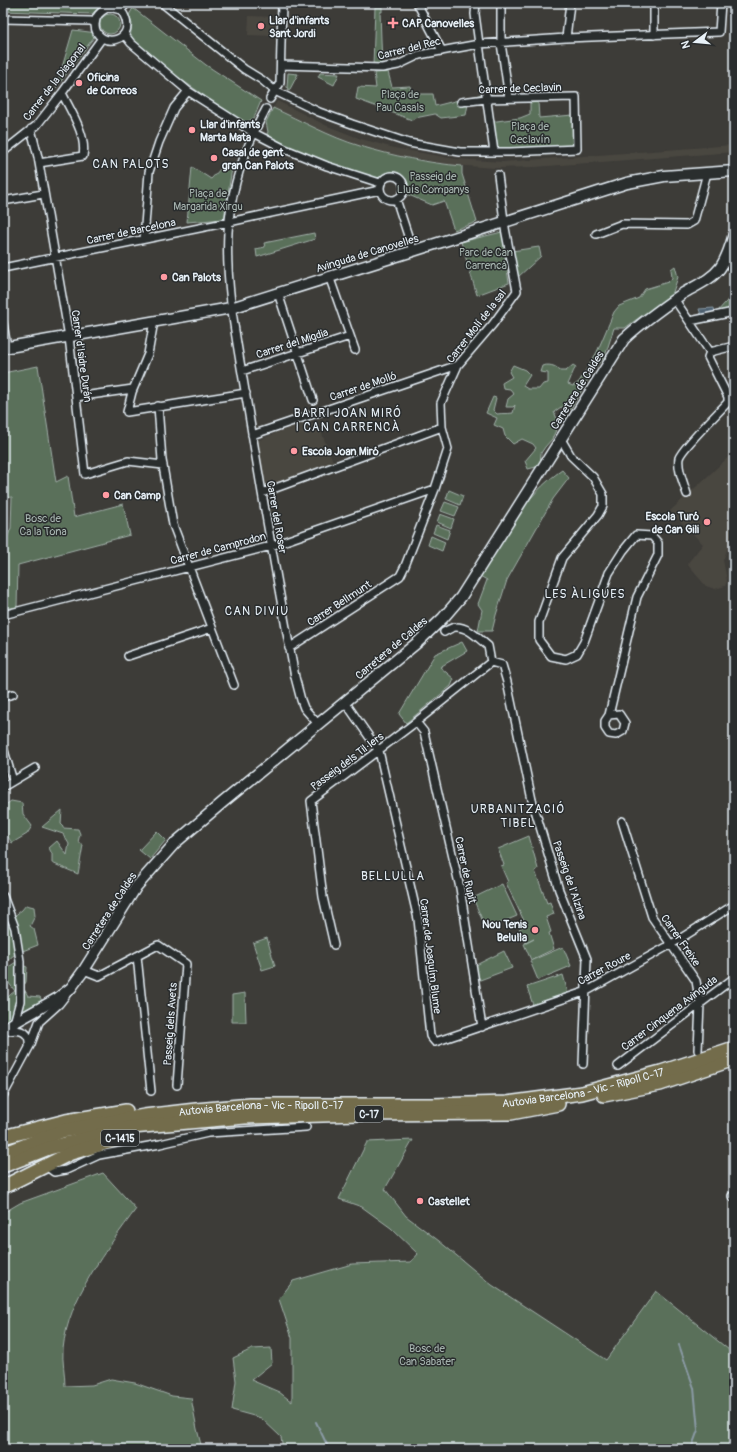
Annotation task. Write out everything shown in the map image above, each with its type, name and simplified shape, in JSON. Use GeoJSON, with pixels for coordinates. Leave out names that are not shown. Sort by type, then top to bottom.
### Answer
{"type":"FeatureCollection","features":[{"type":"Feature","properties":{"kind":"highway","name":"Autovia Barcelona - Vic - Ripoll C-17"},"geometry":{"type":"LineString","coordinates":[[3,1154],[62,1131],[144,1116],[196,1110],[250,1105],[432,1105],[507,1103],[582,1093],[661,1072],[734,1048]]}},
{"type":"Feature","properties":{"kind":"highway","name":"Autovia Barcelona - Vic - Ripoll C-17"},"geometry":{"type":"LineString","coordinates":[[3,1166],[49,1148],[132,1127],[245,1117],[360,1114],[511,1113],[660,1084],[734,1059]]}},
{"type":"Feature","properties":{"kind":"highway"},"geometry":{"type":"LineString","coordinates":[[3,1137],[66,1121],[152,1108],[210,1103],[250,1105]]}},
{"type":"Feature","properties":{"kind":"highway","name":"C-1415"},"geometry":{"type":"LineString","coordinates":[[3,1187],[72,1153],[122,1138],[169,1127],[245,1117]]}},
{"type":"Feature","properties":{"kind":"street"},"geometry":{"type":"LineString","coordinates":[[121,10],[127,3]]}},
{"type":"Feature","properties":{"kind":"street"},"geometry":{"type":"LineString","coordinates":[[162,3],[244,69],[262,80],[275,91],[318,112],[409,143],[460,152],[494,152],[475,14],[476,3]]}},
{"type":"Feature","properties":{"kind":"street"},"geometry":{"type":"LineString","coordinates":[[270,99],[280,83],[282,3]]}},
{"type":"Feature","properties":{"kind":"street"},"geometry":{"type":"LineString","coordinates":[[417,3],[442,51]]}},
{"type":"Feature","properties":{"kind":"street"},"geometry":{"type":"LineString","coordinates":[[501,3],[501,43],[509,98]]}},
{"type":"Feature","properties":{"kind":"street"},"geometry":{"type":"LineString","coordinates":[[566,38],[570,3]]}},
{"type":"Feature","properties":{"kind":"street"},"geometry":{"type":"LineString","coordinates":[[654,3],[654,35]]}},
{"type":"Feature","properties":{"kind":"street","name":"Carrer del Rec"},"geometry":{"type":"LineString","coordinates":[[281,65],[382,68],[398,65],[419,55],[479,44],[566,38],[718,32],[721,3]]}},
{"type":"Feature","properties":{"kind":"street"},"geometry":{"type":"LineString","coordinates":[[107,8],[121,10],[127,22],[124,34],[116,40],[102,38],[97,33],[95,23],[96,17],[107,8]]}},
{"type":"Feature","properties":{"kind":"street"},"geometry":{"type":"LineString","coordinates":[[3,20],[91,21],[95,23]]}},
{"type":"Feature","properties":{"kind":"street"},"geometry":{"type":"LineString","coordinates":[[124,34],[131,43],[188,91],[254,133],[292,152],[380,187]]}},
{"type":"Feature","properties":{"kind":"street","name":"Carrer de la Diagonal"},"geometry":{"type":"LineString","coordinates":[[3,152],[36,125],[62,93],[102,38]]}},
{"type":"Feature","properties":{"kind":"street"},"geometry":{"type":"LineString","coordinates":[[144,240],[149,172],[159,142],[174,108],[188,91]]}},
{"type":"Feature","properties":{"kind":"street"},"geometry":{"type":"LineString","coordinates":[[39,163],[83,156],[85,148],[79,129],[62,93]]}},
{"type":"Feature","properties":{"kind":"street","name":"Carrer de Ceclavin"},"geometry":{"type":"LineString","coordinates":[[461,102],[509,98],[576,97],[577,149],[494,152]]}},
{"type":"Feature","properties":{"kind":"street","name":"Carrer del Roser"},"geometry":{"type":"LineString","coordinates":[[266,109],[254,133],[242,163],[233,197],[229,222],[227,273],[231,308],[289,648],[304,708],[318,724]]}},
{"type":"Feature","properties":{"kind":"street","name":"Carrer d'Isidre Durán"},"geometry":{"type":"LineString","coordinates":[[32,129],[69,337],[85,474],[128,461],[163,465]]}},
{"type":"Feature","properties":{"kind":"street","name":"Avinguda de Canovelles"},"geometry":{"type":"LineString","coordinates":[[5,347],[231,308],[628,183],[664,176],[734,171]]}},
{"type":"Feature","properties":{"kind":"street"},"geometry":{"type":"LineString","coordinates":[[596,234],[622,224],[687,226],[694,221],[707,173]]}},
{"type":"Feature","properties":{"kind":"street","name":"Carrer Molí de la sal"},"geometry":{"type":"LineString","coordinates":[[400,576],[435,489],[448,449],[442,427],[441,403],[458,364],[493,324],[517,291],[504,222],[498,175]]}},
{"type":"Feature","properties":{"kind":"street"},"geometry":{"type":"LineString","coordinates":[[393,176],[403,182],[404,189],[401,196],[396,199],[388,199],[381,194],[380,187],[385,177],[393,176]]}},
{"type":"Feature","properties":{"kind":"street","name":"Carrer de Barcelona"},"geometry":{"type":"LineString","coordinates":[[3,268],[229,222],[380,187]]}},
{"type":"Feature","properties":{"kind":"street"},"geometry":{"type":"LineString","coordinates":[[3,201],[43,194]]}},
{"type":"Feature","properties":{"kind":"street"},"geometry":{"type":"LineString","coordinates":[[396,199],[413,251]]}},
{"type":"Feature","properties":{"kind":"street","name":"Carretera de Caldes"},"geometry":{"type":"LineString","coordinates":[[3,1030],[58,998],[71,988],[136,887],[175,843],[418,642],[444,618],[461,597],[624,339],[639,325],[709,279],[719,269],[724,261],[733,240]]}},
{"type":"Feature","properties":{"kind":"street"},"geometry":{"type":"LineString","coordinates":[[329,276],[355,350]]}},
{"type":"Feature","properties":{"kind":"street"},"geometry":{"type":"LineString","coordinates":[[278,293],[313,400]]}},
{"type":"Feature","properties":{"kind":"street"},"geometry":{"type":"LineString","coordinates":[[675,300],[710,352],[708,357],[730,398],[690,443],[679,458],[679,467],[687,494]]}},
{"type":"Feature","properties":{"kind":"street"},"geometry":{"type":"LineString","coordinates":[[690,321],[734,312]]}},
{"type":"Feature","properties":{"kind":"street"},"geometry":{"type":"LineString","coordinates":[[154,321],[148,354],[133,389],[127,412],[246,393]]}},
{"type":"Feature","properties":{"kind":"street"},"geometry":{"type":"LineString","coordinates":[[3,324],[5,347]]}},
{"type":"Feature","properties":{"kind":"street","name":"Carrer del Migdia"},"geometry":{"type":"LineString","coordinates":[[242,372],[350,336]]}},
{"type":"Feature","properties":{"kind":"street"},"geometry":{"type":"LineString","coordinates":[[710,352],[734,346]]}},
{"type":"Feature","properties":{"kind":"street","name":"Carrer de Molló"},"geometry":{"type":"LineString","coordinates":[[252,435],[458,364]]}},
{"type":"Feature","properties":{"kind":"street"},"geometry":{"type":"LineString","coordinates":[[76,397],[133,389]]}},
{"type":"Feature","properties":{"kind":"street"},"geometry":{"type":"LineString","coordinates":[[158,406],[163,465],[173,526],[234,685]]}},
{"type":"Feature","properties":{"kind":"street"},"geometry":{"type":"LineString","coordinates":[[262,493],[442,427]]}},
{"type":"Feature","properties":{"kind":"street"},"geometry":{"type":"LineString","coordinates":[[561,439],[572,456],[593,477],[603,494],[603,506],[598,515],[562,558],[539,622],[539,640],[551,656],[566,659],[577,654],[584,642],[609,573],[623,551],[636,536],[652,536],[658,543],[658,555],[637,597],[609,715]]}},
{"type":"Feature","properties":{"kind":"street","name":"Carrer de Camprodon"},"geometry":{"type":"LineString","coordinates":[[3,615],[271,546],[435,489]]}},
{"type":"Feature","properties":{"kind":"street","name":"Carrer Bellmunt"},"geometry":{"type":"LineString","coordinates":[[289,648],[400,576]]}},
{"type":"Feature","properties":{"kind":"street"},"geometry":{"type":"LineString","coordinates":[[444,632],[454,627],[463,628],[475,634],[488,646],[491,662]]}},
{"type":"Feature","properties":{"kind":"street"},"geometry":{"type":"LineString","coordinates":[[128,656],[212,628]]}},
{"type":"Feature","properties":{"kind":"street","name":"Passeig dels Til·lers"},"geometry":{"type":"LineString","coordinates":[[334,945],[324,897],[311,801],[416,722],[491,662]]}},
{"type":"Feature","properties":{"kind":"street","name":"Passeig de l'Alzina"},"geometry":{"type":"LineString","coordinates":[[491,662],[502,665],[509,690],[532,800],[559,890],[587,959],[587,991],[583,1064]]}},
{"type":"Feature","properties":{"kind":"street"},"geometry":{"type":"LineString","coordinates":[[3,697],[13,694]]}},
{"type":"Feature","properties":{"kind":"street","name":"Carrer de Joaquím Blume"},"geometry":{"type":"LineString","coordinates":[[345,702],[379,750],[418,919],[430,1036]]}},
{"type":"Feature","properties":{"kind":"street","name":"Carrer de Rupit"},"geometry":{"type":"LineString","coordinates":[[416,722],[424,732],[460,888],[482,1027]]}},
{"type":"Feature","properties":{"kind":"street"},"geometry":{"type":"LineString","coordinates":[[3,747],[14,781]]}},
{"type":"Feature","properties":{"kind":"street"},"geometry":{"type":"LineString","coordinates":[[3,788],[35,768]]}},
{"type":"Feature","properties":{"kind":"street","name":"Carrer Freixe"},"geometry":{"type":"LineString","coordinates":[[622,821],[652,918],[696,981],[700,1004],[698,1050]]}},
{"type":"Feature","properties":{"kind":"street"},"geometry":{"type":"LineString","coordinates":[[3,896],[14,928],[20,961],[20,1001],[14,1023]]}},
{"type":"Feature","properties":{"kind":"street","name":"Carrer Roure"},"geometry":{"type":"LineString","coordinates":[[430,1036],[435,1042],[587,991],[670,945],[734,905]]}},
{"type":"Feature","properties":{"kind":"street","name":"Passeig dels Avets"},"geometry":{"type":"LineString","coordinates":[[137,956],[158,945],[186,964],[177,1085]]}},
{"type":"Feature","properties":{"kind":"street"},"geometry":{"type":"LineString","coordinates":[[84,970],[99,976],[137,956],[151,1091]]}},
{"type":"Feature","properties":{"kind":"street","name":"Carrer Cinquena Avinguda"},"geometry":{"type":"LineString","coordinates":[[618,1066],[734,978]]}},
{"type":"Feature","properties":{"kind":"street"},"geometry":{"type":"LineString","coordinates":[[3,1096],[28,1050],[39,1022],[59,1004],[71,988]]}},
{"type":"Feature","properties":{"kind":"street"},"geometry":{"type":"LineString","coordinates":[[30,1014],[35,1014],[39,1022]]}},
{"type":"Feature","properties":{"kind":"street"},"geometry":{"type":"LineString","coordinates":[[3,1030],[20,1030],[26,1034],[29,1042],[28,1050]]}},
{"type":"Feature","properties":{"kind":"street"},"geometry":{"type":"LineString","coordinates":[[46,1166],[54,1172],[66,1170],[99,1155],[160,1144],[208,1133],[306,1127]]}},
{"type":"Feature","properties":{"kind":"shaded area","name":"Llar d'infants Sant Jordi"},"geometry":{"type":"Polygon","coordinates":[[[249,16],[274,17],[274,36],[248,35],[249,16]]]}},
{"type":"Feature","properties":{"kind":"shaded area"},"geometry":{"type":"Polygon","coordinates":[[[277,101],[325,125],[361,139],[394,148],[455,159],[503,162],[734,145],[734,152],[534,167],[495,168],[454,165],[399,156],[360,146],[329,134],[273,108],[277,101]]]}},
{"type":"Feature","properties":{"kind":"shaded area","name":"Escola Joan Miró"},"geometry":{"type":"Polygon","coordinates":[[[304,422],[307,426],[317,422],[333,461],[266,487],[256,441],[304,422]]]}},
{"type":"Feature","properties":{"kind":"shaded area","name":"Escola Turó de Can Gili"},"geometry":{"type":"Polygon","coordinates":[[[734,452],[734,533],[723,560],[727,581],[725,586],[715,589],[706,586],[687,564],[703,544],[670,511],[734,452]]]}},
{"type":"Feature","properties":{"kind":"green space"},"geometry":{"type":"Polygon","coordinates":[[[3,3],[114,3],[100,6],[92,14],[3,11],[3,3]]]}},
{"type":"Feature","properties":{"kind":"green space"},"geometry":{"type":"Polygon","coordinates":[[[375,7],[382,7],[382,12],[380,12],[382,67],[373,66],[375,7]]]}},
{"type":"Feature","properties":{"kind":"green space"},"geometry":{"type":"Polygon","coordinates":[[[133,8],[206,65],[261,101],[254,118],[244,124],[158,63],[130,38],[132,24],[129,15],[133,8]]]}},
{"type":"Feature","properties":{"kind":"green space"},"geometry":{"type":"Polygon","coordinates":[[[106,14],[114,14],[120,20],[120,28],[114,34],[106,34],[100,28],[100,20],[106,14]]]}},
{"type":"Feature","properties":{"kind":"green space"},"geometry":{"type":"Polygon","coordinates":[[[73,30],[97,33],[56,88],[73,30]]]}},
{"type":"Feature","properties":{"kind":"green space","name":"Plaça de Pau Casals"},"geometry":{"type":"Polygon","coordinates":[[[388,72],[392,87],[410,86],[412,94],[433,94],[435,106],[482,94],[482,103],[468,104],[466,115],[441,118],[435,114],[412,120],[356,99],[358,87],[376,88],[374,73],[388,72]]]}},
{"type":"Feature","properties":{"kind":"green space"},"geometry":{"type":"Polygon","coordinates":[[[288,73],[298,74],[289,91],[287,87],[288,73]]]}},
{"type":"Feature","properties":{"kind":"green space"},"geometry":{"type":"Polygon","coordinates":[[[320,73],[339,74],[334,85],[318,77],[320,73]]]}},
{"type":"Feature","properties":{"kind":"green space","name":"Plaça de Ceclavín"},"geometry":{"type":"Polygon","coordinates":[[[538,102],[539,118],[573,115],[574,149],[494,149],[489,122],[520,118],[530,114],[530,103],[538,102]]]}},
{"type":"Feature","properties":{"kind":"green space","name":"Passeig de Lluís Companys"},"geometry":{"type":"Polygon","coordinates":[[[273,108],[327,133],[360,146],[411,159],[462,166],[462,174],[477,222],[454,230],[444,201],[432,205],[404,193],[404,183],[397,175],[385,176],[380,181],[326,164],[264,139],[268,132],[266,122],[273,108]]]}},
{"type":"Feature","properties":{"kind":"green space","name":"Plaça de Margarida Xirgu"},"geometry":{"type":"Polygon","coordinates":[[[225,164],[232,168],[224,219],[187,222],[192,167],[211,179],[225,164]]]}},
{"type":"Feature","properties":{"kind":"green space","name":"Parc de Can Carrencà"},"geometry":{"type":"Polygon","coordinates":[[[502,232],[505,252],[539,247],[541,256],[518,277],[513,256],[505,256],[509,283],[477,295],[461,242],[502,232]]]}},
{"type":"Feature","properties":{"kind":"green space"},"geometry":{"type":"Polygon","coordinates":[[[314,233],[315,239],[257,257],[256,249],[265,247],[264,243],[314,233]]]}},
{"type":"Feature","properties":{"kind":"green space"},"geometry":{"type":"Polygon","coordinates":[[[675,266],[678,277],[672,295],[652,313],[644,314],[625,328],[614,328],[605,356],[594,369],[570,410],[561,407],[554,412],[559,423],[552,439],[541,453],[540,466],[528,469],[525,461],[536,448],[533,444],[522,439],[513,444],[505,436],[503,429],[494,425],[497,418],[486,413],[493,397],[496,398],[493,410],[497,414],[513,413],[515,405],[513,407],[506,407],[508,399],[514,394],[510,389],[503,388],[502,383],[512,377],[509,372],[513,365],[525,370],[530,375],[523,386],[528,389],[539,389],[543,384],[548,383],[548,373],[540,372],[542,366],[552,366],[556,367],[560,371],[566,371],[573,365],[576,367],[568,384],[573,386],[579,382],[597,352],[614,312],[619,306],[639,298],[645,289],[668,282],[672,278],[671,269],[675,266]]]}},
{"type":"Feature","properties":{"kind":"green space"},"geometry":{"type":"Polygon","coordinates":[[[734,293],[734,308],[717,312],[734,293]]]}},
{"type":"Feature","properties":{"kind":"green space","name":"Bosc de Ca la Tona"},"geometry":{"type":"Polygon","coordinates":[[[38,366],[56,482],[68,476],[74,517],[123,504],[130,535],[18,565],[17,607],[4,609],[5,543],[11,528],[12,497],[3,498],[3,373],[38,366]]]}},
{"type":"Feature","properties":{"kind":"green space"},"geometry":{"type":"Polygon","coordinates":[[[562,470],[569,478],[553,499],[507,580],[492,631],[478,631],[482,610],[478,604],[487,580],[478,575],[505,532],[525,504],[549,480],[562,470]]]}},
{"type":"Feature","properties":{"kind":"green space"},"geometry":{"type":"Polygon","coordinates":[[[449,490],[463,496],[460,505],[446,499],[449,490]]]}},
{"type":"Feature","properties":{"kind":"green space"},"geometry":{"type":"Polygon","coordinates":[[[445,502],[459,507],[455,516],[441,511],[445,502]]]}},
{"type":"Feature","properties":{"kind":"green space"},"geometry":{"type":"Polygon","coordinates":[[[440,514],[454,519],[451,528],[437,522],[440,514]]]}},
{"type":"Feature","properties":{"kind":"green space"},"geometry":{"type":"Polygon","coordinates":[[[436,525],[450,530],[447,539],[433,533],[436,525]]]}},
{"type":"Feature","properties":{"kind":"green space"},"geometry":{"type":"Polygon","coordinates":[[[431,536],[445,542],[442,551],[428,545],[431,536]]]}},
{"type":"Feature","properties":{"kind":"green space"},"geometry":{"type":"Polygon","coordinates":[[[462,642],[467,651],[440,667],[454,679],[451,686],[406,723],[399,714],[435,654],[462,642]]]}},
{"type":"Feature","properties":{"kind":"green space"},"geometry":{"type":"Polygon","coordinates":[[[11,801],[22,803],[23,814],[32,826],[27,834],[12,843],[3,829],[3,817],[7,813],[4,806],[11,801]]]}},
{"type":"Feature","properties":{"kind":"green space"},"geometry":{"type":"Polygon","coordinates":[[[62,810],[61,824],[63,828],[78,829],[80,834],[78,842],[83,845],[78,874],[52,863],[52,854],[49,848],[57,841],[67,855],[69,844],[63,834],[42,827],[62,810]]]}},
{"type":"Feature","properties":{"kind":"green space"},"geometry":{"type":"Polygon","coordinates":[[[157,831],[166,840],[150,859],[139,850],[157,831]]]}},
{"type":"Feature","properties":{"kind":"green space"},"geometry":{"type":"Polygon","coordinates":[[[529,836],[538,869],[535,871],[547,903],[550,902],[554,914],[546,917],[551,932],[549,933],[554,949],[531,960],[524,944],[526,943],[519,929],[526,925],[506,883],[508,882],[501,866],[504,865],[498,849],[529,836]]]}},
{"type":"Feature","properties":{"kind":"green space"},"geometry":{"type":"Polygon","coordinates":[[[502,884],[517,916],[486,929],[473,898],[502,884]]]}},
{"type":"Feature","properties":{"kind":"green space"},"geometry":{"type":"Polygon","coordinates":[[[26,905],[34,907],[35,916],[30,926],[34,929],[38,945],[15,954],[7,961],[7,968],[16,962],[27,967],[26,982],[23,987],[28,996],[40,997],[42,1001],[26,1013],[3,1023],[3,1005],[7,998],[15,991],[8,982],[3,981],[3,906],[7,916],[13,917],[26,905]]]}},
{"type":"Feature","properties":{"kind":"green space"},"geometry":{"type":"Polygon","coordinates":[[[267,938],[275,966],[262,970],[253,943],[267,938]]]}},
{"type":"Feature","properties":{"kind":"green space"},"geometry":{"type":"Polygon","coordinates":[[[563,947],[571,966],[538,980],[530,961],[563,947]]]}},
{"type":"Feature","properties":{"kind":"green space"},"geometry":{"type":"Polygon","coordinates":[[[504,951],[512,968],[480,980],[474,966],[504,951]]]}},
{"type":"Feature","properties":{"kind":"green space"},"geometry":{"type":"Polygon","coordinates":[[[563,975],[568,993],[533,1005],[527,987],[563,975]]]}},
{"type":"Feature","properties":{"kind":"green space"},"geometry":{"type":"Polygon","coordinates":[[[245,993],[246,1022],[232,1022],[232,995],[245,993]]]}},
{"type":"Feature","properties":{"kind":"green space","name":"Bosc de Can Sabater"},"geometry":{"type":"Polygon","coordinates":[[[413,1140],[385,1189],[406,1216],[492,1285],[606,1360],[656,1291],[734,1354],[734,1449],[283,1449],[281,1437],[261,1418],[232,1410],[236,1381],[233,1358],[252,1349],[271,1348],[272,1363],[251,1380],[279,1392],[292,1402],[292,1338],[279,1299],[293,1281],[352,1264],[411,1262],[418,1254],[391,1228],[362,1207],[339,1199],[367,1142],[413,1140]]]}},
{"type":"Feature","properties":{"kind":"green space"},"geometry":{"type":"Polygon","coordinates":[[[103,1173],[136,1209],[101,1257],[72,1311],[66,1330],[63,1349],[65,1386],[92,1385],[111,1379],[135,1383],[172,1396],[191,1398],[202,1449],[115,1449],[91,1442],[90,1449],[3,1449],[3,1213],[20,1203],[103,1173]]]}},
{"type":"Feature","properties":{"kind":"water"},"geometry":{"type":"Polygon","coordinates":[[[714,308],[715,313],[701,315],[699,309],[714,308]]]}},
{"type":"Feature","properties":{"kind":"waterway"},"geometry":{"type":"LineString","coordinates":[[679,1345],[694,1388],[698,1430],[691,1449]]}},
{"type":"Feature","properties":{"kind":"waterway"},"geometry":{"type":"LineString","coordinates":[[316,1422],[329,1449]]}},
{"type":"Feature","properties":{"kind":"place","name":"CAP Canovelles"},"geometry":{"type":"Point","coordinates":[393,23]}},
{"type":"Feature","properties":{"kind":"place","name":"Llar d'infants Sant Jordi"},"geometry":{"type":"Point","coordinates":[261,26]}},
{"type":"Feature","properties":{"kind":"place","name":"Oficina de Correos"},"geometry":{"type":"Point","coordinates":[79,83]}},
{"type":"Feature","properties":{"kind":"place","name":"Llar d'infants Marta Mata"},"geometry":{"type":"Point","coordinates":[192,130]}},
{"type":"Feature","properties":{"kind":"place","name":"Casal de gent gran Can Palots"},"geometry":{"type":"Point","coordinates":[214,158]}},
{"type":"Feature","properties":{"kind":"place","name":"Can Palots"},"geometry":{"type":"Point","coordinates":[164,277]}},
{"type":"Feature","properties":{"kind":"place","name":"Escola Joan Miró"},"geometry":{"type":"Point","coordinates":[294,451]}},
{"type":"Feature","properties":{"kind":"place","name":"Can Camp"},"geometry":{"type":"Point","coordinates":[106,495]}},
{"type":"Feature","properties":{"kind":"place","name":"Escola Turó de Can Gili"},"geometry":{"type":"Point","coordinates":[707,522]}},
{"type":"Feature","properties":{"kind":"place","name":"Nou Tenis Belulla"},"geometry":{"type":"Point","coordinates":[535,930]}},
{"type":"Feature","properties":{"kind":"place","name":"Castellet"},"geometry":{"type":"Point","coordinates":[420,1201]}},
{"type":"Feature","properties":{"kind":"district","name":"CAN PALOTS"},"geometry":{"type":"Point","coordinates":[131,164]}},
{"type":"Feature","properties":{"kind":"district","name":"BARRI JOAN MIRÓ I CAN CARRENCÀ"},"geometry":{"type":"Point","coordinates":[348,420]}},
{"type":"Feature","properties":{"kind":"district","name":"LES ÀLIGUES"},"geometry":{"type":"Point","coordinates":[585,594]}},
{"type":"Feature","properties":{"kind":"district","name":"CAN DIVIU"},"geometry":{"type":"Point","coordinates":[257,611]}},
{"type":"Feature","properties":{"kind":"district","name":"URBANITZACIÓ TIBEL"},"geometry":{"type":"Point","coordinates":[518,816]}},
{"type":"Feature","properties":{"kind":"district","name":"BELLULLA"},"geometry":{"type":"Point","coordinates":[393,876]}}]}
